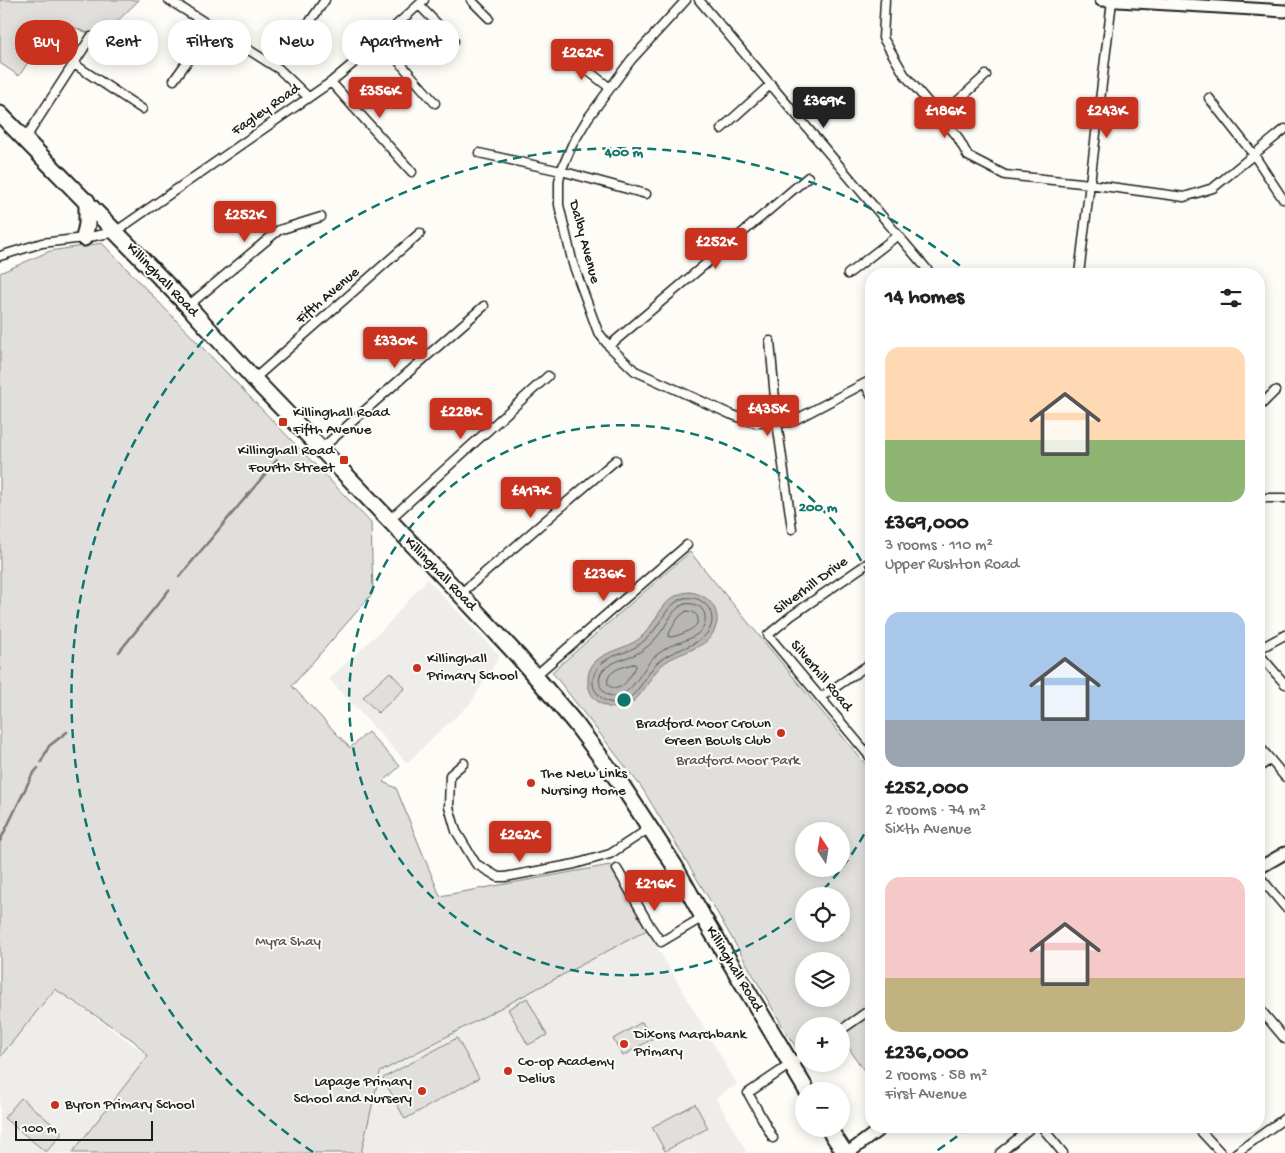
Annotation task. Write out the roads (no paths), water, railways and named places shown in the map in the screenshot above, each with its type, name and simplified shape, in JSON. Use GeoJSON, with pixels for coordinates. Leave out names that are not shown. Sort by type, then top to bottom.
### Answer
{"type":"FeatureCollection","features":[{"type":"Feature","properties":{"kind":"highway","name":"Killinghall Road"},"geometry":{"type":"LineString","coordinates":[[0,114],[188,306],[254,379],[460,594],[575,723],[623,787],[674,866],[703,917],[795,1055]]}},
{"type":"Feature","properties":{"kind":"highway"},"geometry":{"type":"LineString","coordinates":[[84,238],[87,224],[87,202]]}},
{"type":"Feature","properties":{"kind":"highway"},"geometry":{"type":"LineString","coordinates":[[835,1137],[846,1153]]}},
{"type":"Feature","properties":{"kind":"street"},"geometry":{"type":"LineString","coordinates":[[169,0],[201,20]]}},
{"type":"Feature","properties":{"kind":"street"},"geometry":{"type":"LineString","coordinates":[[311,20],[325,0]]}},
{"type":"Feature","properties":{"kind":"street"},"geometry":{"type":"LineString","coordinates":[[471,0],[489,18]]}},
{"type":"Feature","properties":{"kind":"street","name":"Dalby Avenue"},"geometry":{"type":"LineString","coordinates":[[686,0],[631,60],[610,88],[572,145],[561,171],[559,205],[573,264],[598,332],[609,346],[635,371],[730,414],[755,422],[790,422],[865,384]]}},
{"type":"Feature","properties":{"kind":"street"},"geometry":{"type":"LineString","coordinates":[[699,0],[926,268]]}},
{"type":"Feature","properties":{"kind":"street"},"geometry":{"type":"LineString","coordinates":[[885,0],[883,38],[904,74],[957,136],[968,156],[1005,175],[1184,197],[1213,188],[1285,129]]}},
{"type":"Feature","properties":{"kind":"street"},"geometry":{"type":"LineString","coordinates":[[1080,268],[1090,184],[1106,0],[1285,11]]}},
{"type":"Feature","properties":{"kind":"street"},"geometry":{"type":"LineString","coordinates":[[421,2],[436,20]]}},
{"type":"Feature","properties":{"kind":"street","name":"Fagley Road"},"geometry":{"type":"LineString","coordinates":[[402,20],[421,2]]}},
{"type":"Feature","properties":{"kind":"street"},"geometry":{"type":"LineString","coordinates":[[78,58],[88,42]]}},
{"type":"Feature","properties":{"kind":"street"},"geometry":{"type":"LineString","coordinates":[[251,51],[279,69],[308,97]]}},
{"type":"Feature","properties":{"kind":"street"},"geometry":{"type":"LineString","coordinates":[[569,56],[610,88]]}},
{"type":"Feature","properties":{"kind":"street"},"geometry":{"type":"LineString","coordinates":[[25,139],[73,65]]}},
{"type":"Feature","properties":{"kind":"street"},"geometry":{"type":"LineString","coordinates":[[76,65],[142,109]]}},
{"type":"Feature","properties":{"kind":"street"},"geometry":{"type":"LineString","coordinates":[[174,80],[185,65]]}},
{"type":"Feature","properties":{"kind":"street","name":"Fagley Road"},"geometry":{"type":"LineString","coordinates":[[115,232],[331,82],[351,65]]}},
{"type":"Feature","properties":{"kind":"street"},"geometry":{"type":"LineString","coordinates":[[402,65],[435,103]]}},
{"type":"Feature","properties":{"kind":"street"},"geometry":{"type":"LineString","coordinates":[[940,117],[986,75]]}},
{"type":"Feature","properties":{"kind":"street"},"geometry":{"type":"LineString","coordinates":[[331,82],[412,172]]}},
{"type":"Feature","properties":{"kind":"street"},"geometry":{"type":"LineString","coordinates":[[721,129],[771,84]]}},
{"type":"Feature","properties":{"kind":"street"},"geometry":{"type":"LineString","coordinates":[[1209,98],[1254,155],[1283,199]]}},
{"type":"Feature","properties":{"kind":"street"},"geometry":{"type":"LineString","coordinates":[[479,153],[561,171],[646,194]]}},
{"type":"Feature","properties":{"kind":"street"},"geometry":{"type":"LineString","coordinates":[[609,346],[808,177]]}},
{"type":"Feature","properties":{"kind":"street"},"geometry":{"type":"LineString","coordinates":[[188,306],[279,230],[321,218]]}},
{"type":"Feature","properties":{"kind":"street"},"geometry":{"type":"LineString","coordinates":[[0,256],[42,243],[115,232]]}},
{"type":"Feature","properties":{"kind":"street","name":"Fifth Avenue"},"geometry":{"type":"LineString","coordinates":[[254,379],[420,233]]}},
{"type":"Feature","properties":{"kind":"street"},"geometry":{"type":"LineString","coordinates":[[848,274],[898,234]]}},
{"type":"Feature","properties":{"kind":"street"},"geometry":{"type":"LineString","coordinates":[[321,449],[484,306]]}},
{"type":"Feature","properties":{"kind":"street"},"geometry":{"type":"LineString","coordinates":[[770,341],[792,529]]}},
{"type":"Feature","properties":{"kind":"street"},"geometry":{"type":"LineString","coordinates":[[389,520],[548,376]]}},
{"type":"Feature","properties":{"kind":"street"},"geometry":{"type":"LineString","coordinates":[[1265,401],[1275,391]]}},
{"type":"Feature","properties":{"kind":"street"},"geometry":{"type":"LineString","coordinates":[[460,594],[616,460]]}},
{"type":"Feature","properties":{"kind":"street"},"geometry":{"type":"LineString","coordinates":[[1265,498],[1285,498]]}},
{"type":"Feature","properties":{"kind":"street"},"geometry":{"type":"LineString","coordinates":[[535,676],[687,545]]}},
{"type":"Feature","properties":{"kind":"street","name":"Silverhill Drive"},"geometry":{"type":"LineString","coordinates":[[768,635],[791,616],[865,565]]}},
{"type":"Feature","properties":{"kind":"street","name":"Silverhill Road"},"geometry":{"type":"LineString","coordinates":[[768,635],[865,751]]}},
{"type":"Feature","properties":{"kind":"street"},"geometry":{"type":"LineString","coordinates":[[1265,646],[1285,635]]}},
{"type":"Feature","properties":{"kind":"street"},"geometry":{"type":"LineString","coordinates":[[1265,661],[1285,684]]}},
{"type":"Feature","properties":{"kind":"street"},"geometry":{"type":"LineString","coordinates":[[820,698],[865,667]]}},
{"type":"Feature","properties":{"kind":"street"},"geometry":{"type":"LineString","coordinates":[[1265,754],[1285,777]]}},
{"type":"Feature","properties":{"kind":"street"},"geometry":{"type":"LineString","coordinates":[[1265,763],[1270,760]]}},
{"type":"Feature","properties":{"kind":"street"},"geometry":{"type":"LineString","coordinates":[[464,764],[450,775],[449,807],[456,831],[476,864],[498,877],[566,866],[610,854],[650,828]]}},
{"type":"Feature","properties":{"kind":"street"},"geometry":{"type":"LineString","coordinates":[[1265,865],[1285,853]]}},
{"type":"Feature","properties":{"kind":"street"},"geometry":{"type":"LineString","coordinates":[[617,869],[661,942],[703,917]]}},
{"type":"Feature","properties":{"kind":"street"},"geometry":{"type":"LineString","coordinates":[[1265,883],[1285,907]]}},
{"type":"Feature","properties":{"kind":"street"},"geometry":{"type":"LineString","coordinates":[[850,1024],[865,1013]]}},
{"type":"Feature","properties":{"kind":"street"},"geometry":{"type":"LineString","coordinates":[[1265,1015],[1285,1039]]}},
{"type":"Feature","properties":{"kind":"street"},"geometry":{"type":"LineString","coordinates":[[773,1138],[748,1093],[795,1062]]}},
{"type":"Feature","properties":{"kind":"street"},"geometry":{"type":"LineString","coordinates":[[1265,1132],[1285,1118]]}},
{"type":"Feature","properties":{"kind":"street"},"geometry":{"type":"LineString","coordinates":[[846,1153],[874,1133]]}},
{"type":"Feature","properties":{"kind":"street"},"geometry":{"type":"LineString","coordinates":[[1000,1153],[1024,1133]]}},
{"type":"Feature","properties":{"kind":"street"},"geometry":{"type":"LineString","coordinates":[[1047,1133],[1063,1153]]}},
{"type":"Feature","properties":{"kind":"street"},"geometry":{"type":"LineString","coordinates":[[1202,1133],[1221,1153]]}},
{"type":"Feature","properties":{"kind":"street"},"geometry":{"type":"LineString","coordinates":[[1236,1153],[1264,1133]]}},
{"type":"Feature","properties":{"kind":"water"},"geometry":{"type":"Polygon","coordinates":[[[689,592],[703,596],[714,607],[717,621],[716,626],[707,641],[662,665],[638,697],[628,705],[612,708],[605,706],[592,696],[588,683],[589,672],[593,664],[599,658],[641,637],[672,598],[689,592]]]}},
{"type":"Feature","properties":{"kind":"waterway"},"geometry":{"type":"LineString","coordinates":[[179,577],[277,460]]}},
{"type":"Feature","properties":{"kind":"waterway"},"geometry":{"type":"LineString","coordinates":[[119,652],[169,590]]}},
{"type":"Feature","properties":{"kind":"waterway"},"geometry":{"type":"LineString","coordinates":[[41,762],[49,746],[67,732]]}},
{"type":"Feature","properties":{"kind":"waterway"},"geometry":{"type":"LineString","coordinates":[[0,841],[32,775],[38,768]]}},
{"type":"Feature","properties":{"kind":"place","name":"Killinghall Road Fifth Avenue"},"geometry":{"type":"Point","coordinates":[283,422]}},
{"type":"Feature","properties":{"kind":"place","name":"Killinghall Road Fourth Street"},"geometry":{"type":"Point","coordinates":[344,460]}},
{"type":"Feature","properties":{"kind":"place","name":"Killinghall Primary School"},"geometry":{"type":"Point","coordinates":[417,668]}},
{"type":"Feature","properties":{"kind":"place","name":"Bradford Moor Crown Green Bowls Club"},"geometry":{"type":"Point","coordinates":[781,733]}},
{"type":"Feature","properties":{"kind":"place","name":"The New Links Nursing Home"},"geometry":{"type":"Point","coordinates":[531,783]}},
{"type":"Feature","properties":{"kind":"place","name":"Dixons Marchbank Primary"},"geometry":{"type":"Point","coordinates":[624,1044]}},
{"type":"Feature","properties":{"kind":"place","name":"Co-op Academy Delius"},"geometry":{"type":"Point","coordinates":[508,1071]}},
{"type":"Feature","properties":{"kind":"place","name":"Lapage Primary School and Nursery"},"geometry":{"type":"Point","coordinates":[422,1091]}},
{"type":"Feature","properties":{"kind":"place","name":"Byron Primary School"},"geometry":{"type":"Point","coordinates":[55,1105]}},
{"type":"Feature","properties":{"kind":"park label","name":"Bradford Moor Park"},"geometry":{"type":"Point","coordinates":[738,761]}},
{"type":"Feature","properties":{"kind":"park label","name":"Myra Shay"},"geometry":{"type":"Point","coordinates":[288,942]}}]}
